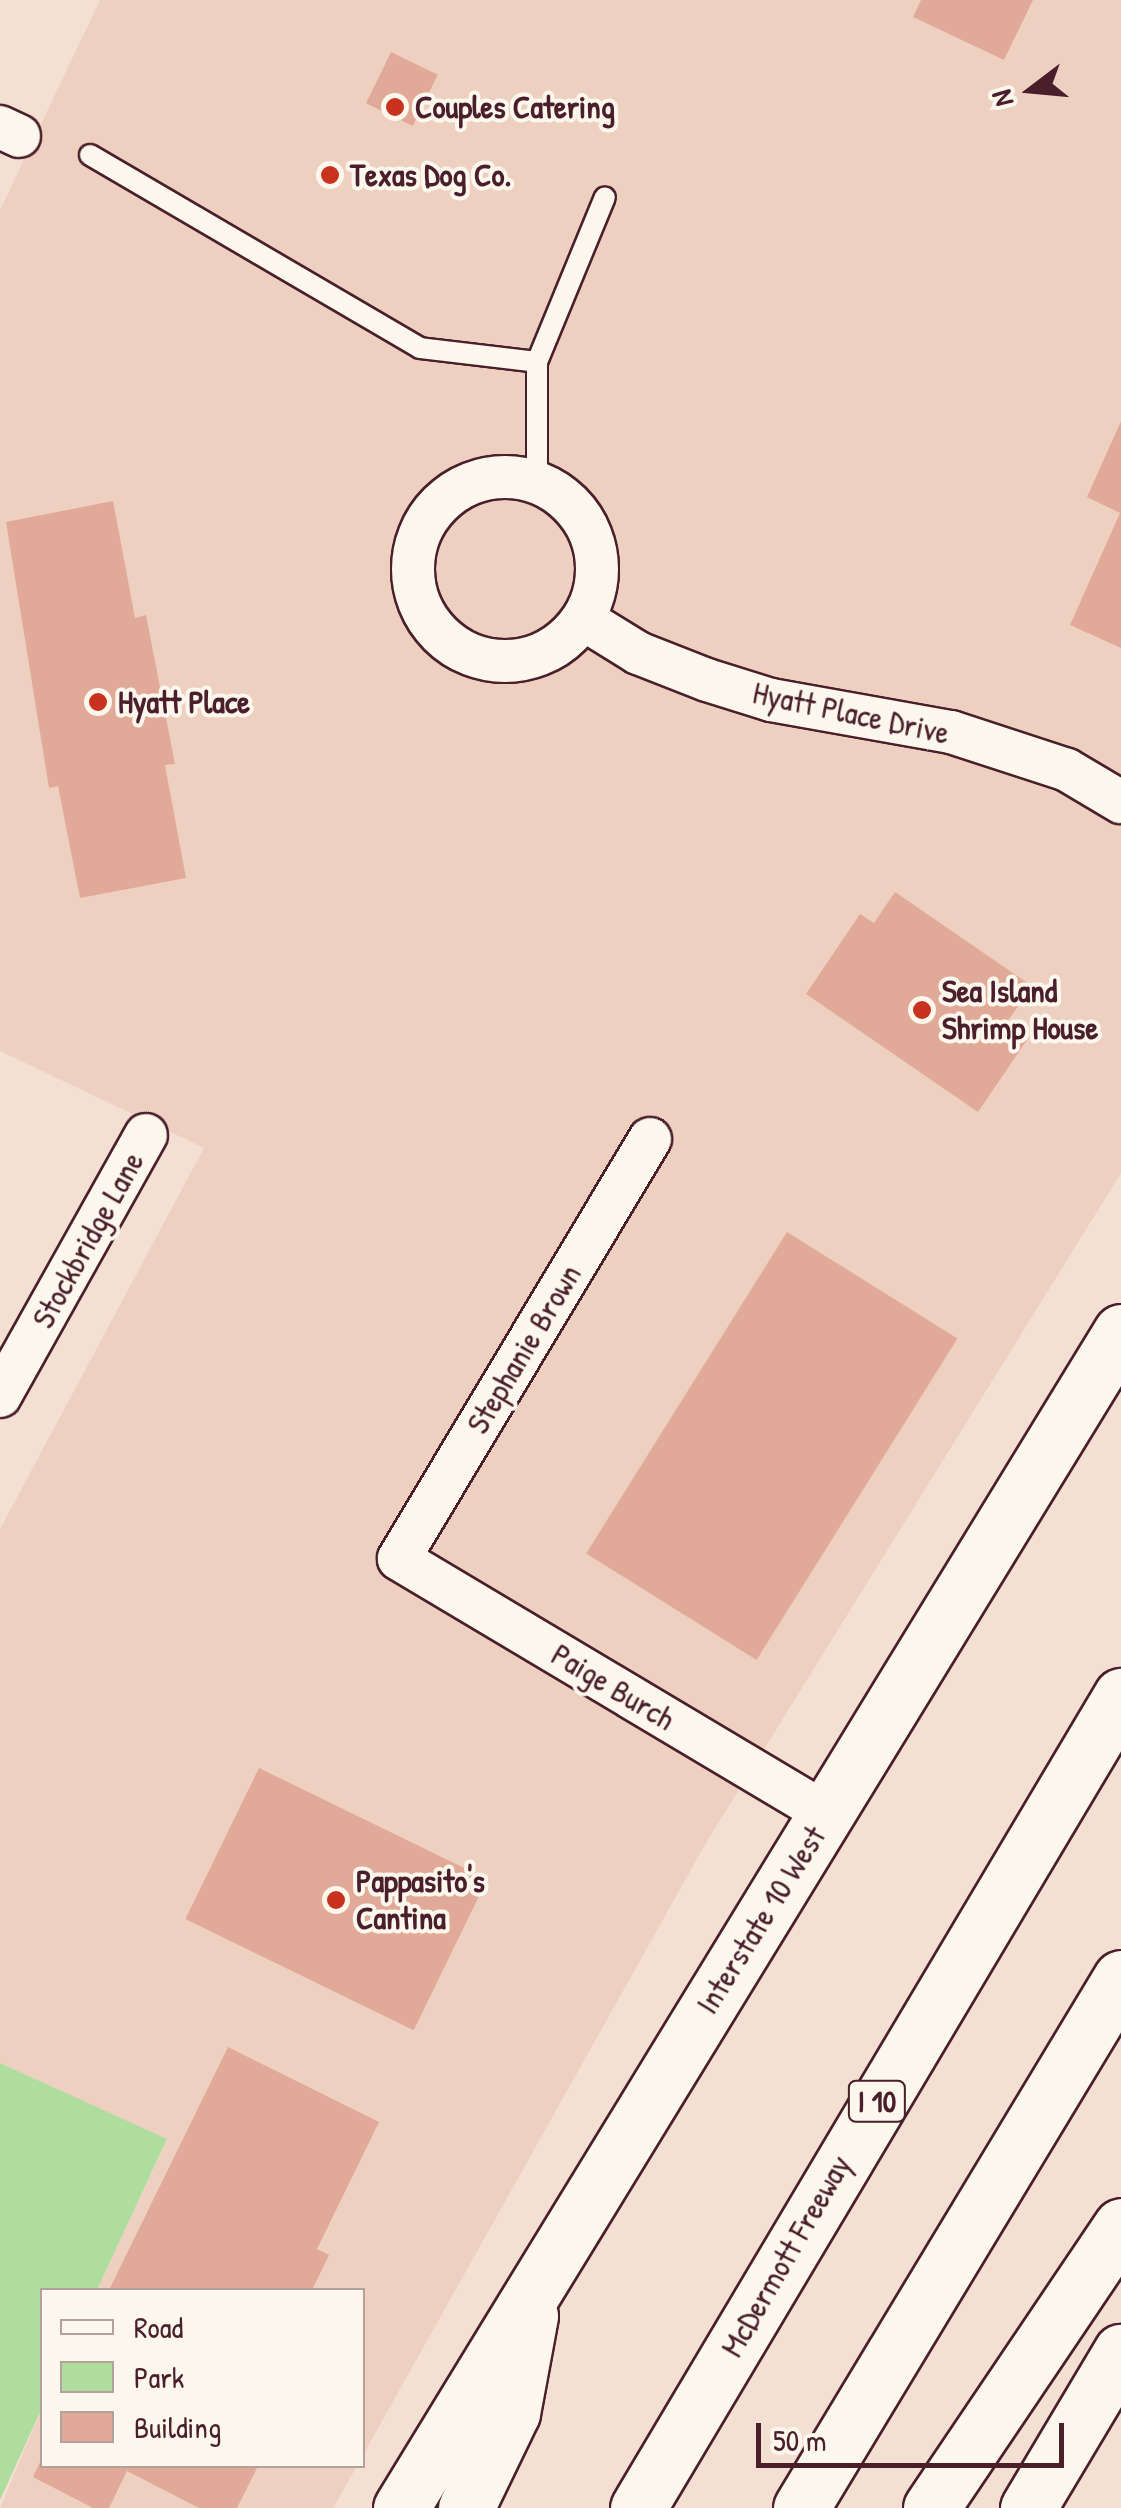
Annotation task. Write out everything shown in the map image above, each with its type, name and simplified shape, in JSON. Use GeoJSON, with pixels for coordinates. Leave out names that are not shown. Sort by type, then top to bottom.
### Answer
{"type":"FeatureCollection","features":[{"type":"Feature","properties":{"kind":"main road","name":"Interstate 10 West"},"geometry":{"type":"LineString","coordinates":[[401,2508],[1121,1332]]}},
{"type":"Feature","properties":{"kind":"main road","name":"McDermott Freeway"},"geometry":{"type":"LineString","coordinates":[[638,2508],[1121,1696]]}},
{"type":"Feature","properties":{"kind":"main road"},"geometry":{"type":"LineString","coordinates":[[802,2508],[1121,1978]]}},
{"type":"Feature","properties":{"kind":"main road"},"geometry":{"type":"LineString","coordinates":[[931,2508],[1121,2226]]}},
{"type":"Feature","properties":{"kind":"main road"},"geometry":{"type":"LineString","coordinates":[[466,2508],[512,2413],[536,2283]]}},
{"type":"Feature","properties":{"kind":"main road"},"geometry":{"type":"LineString","coordinates":[[1028,2508],[1121,2352]]}},
{"type":"Feature","properties":{"kind":"street"},"geometry":{"type":"LineString","coordinates":[[484,479],[536,484],[554,490],[580,516],[595,548],[596,585],[583,619],[559,645],[526,660],[490,661],[456,648],[429,624],[414,590],[414,554],[426,520],[451,494],[484,479]]}},
{"type":"Feature","properties":{"kind":"street","name":"Hyatt Place Drive"},"geometry":{"type":"LineString","coordinates":[[583,619],[638,653],[707,680],[771,700],[951,732],[1067,770],[1121,802]]}},
{"type":"Feature","properties":{"kind":"street","name":"Stockbridge Lane"},"geometry":{"type":"LineString","coordinates":[[0,1396],[146,1136]]}},
{"type":"Feature","properties":{"kind":"street","name":"Stephanie Brown"},"geometry":{"type":"LineString","coordinates":[[399,1559],[650,1139]]}},
{"type":"Feature","properties":{"kind":"street","name":"Paige Burch"},"geometry":{"type":"LineString","coordinates":[[399,1559],[826,1814]]}},
{"type":"Feature","properties":{"kind":"lane"},"geometry":{"type":"LineString","coordinates":[[90,155],[420,348],[537,362]]}},
{"type":"Feature","properties":{"kind":"lane"},"geometry":{"type":"LineString","coordinates":[[536,484],[537,362],[605,197]]}},
{"type":"Feature","properties":{"kind":"shaded area"},"geometry":{"type":"Polygon","coordinates":[[[100,0],[1121,0],[1121,1173],[706,1843],[365,2451],[365,2288],[98,2288],[167,2140],[0,2063],[0,1529],[204,1148],[0,1051],[0,210],[100,0]]]}},
{"type":"Feature","properties":{"kind":"shaded area"},"geometry":{"type":"Polygon","coordinates":[[[40,2413],[40,2468],[356,2468],[333,2508],[0,2508],[40,2413]]]}},
{"type":"Feature","properties":{"kind":"green space"},"geometry":{"type":"Polygon","coordinates":[[[0,2063],[167,2139],[98,2288],[40,2288],[40,2412],[0,2500],[0,2063]]]}},
{"type":"Feature","properties":{"kind":"building"},"geometry":{"type":"Polygon","coordinates":[[[921,0],[1033,0],[1004,60],[913,17],[921,0]]]}},
{"type":"Feature","properties":{"kind":"building"},"geometry":{"type":"Polygon","coordinates":[[[391,52],[438,75],[413,126],[366,103],[391,52]]]}},
{"type":"Feature","properties":{"kind":"building"},"geometry":{"type":"Polygon","coordinates":[[[1121,421],[1121,648],[1070,625],[1120,513],[1087,497],[1121,421]]]}},
{"type":"Feature","properties":{"kind":"building","name":"Hyatt Place"},"geometry":{"type":"Polygon","coordinates":[[[113,501],[135,618],[146,615],[175,764],[165,765],[186,878],[80,898],[58,786],[49,788],[6,522],[113,501]]]}},
{"type":"Feature","properties":{"kind":"building","name":"Sea Island Shrimp House"},"geometry":{"type":"Polygon","coordinates":[[[895,892],[1032,986],[1005,1025],[1027,1040],[978,1112],[806,994],[860,914],[874,923],[895,892]]]}},
{"type":"Feature","properties":{"kind":"building"},"geometry":{"type":"Polygon","coordinates":[[[787,1232],[957,1339],[757,1660],[586,1553],[787,1232]]]}},
{"type":"Feature","properties":{"kind":"building","name":"Pappasito's Cantina"},"geometry":{"type":"Polygon","coordinates":[[[259,1768],[487,1879],[414,2030],[185,1919],[259,1768]]]}},
{"type":"Feature","properties":{"kind":"building"},"geometry":{"type":"Polygon","coordinates":[[[228,2047],[379,2122],[317,2249],[329,2255],[313,2288],[110,2288],[228,2047]]]}},
{"type":"Feature","properties":{"kind":"building"},"geometry":{"type":"Polygon","coordinates":[[[40,2462],[40,2468],[257,2468],[237,2508],[199,2508],[127,2471],[109,2508],[93,2508],[33,2477],[40,2462]]]}},
{"type":"Feature","properties":{"kind":"place","name":"Couples Catering"},"geometry":{"type":"Point","coordinates":[395,107]}},
{"type":"Feature","properties":{"kind":"place","name":"Texas Dog Co."},"geometry":{"type":"Point","coordinates":[330,175]}},
{"type":"Feature","properties":{"kind":"place","name":"Hyatt Place"},"geometry":{"type":"Point","coordinates":[98,702]}},
{"type":"Feature","properties":{"kind":"place","name":"Sea Island Shrimp House"},"geometry":{"type":"Point","coordinates":[922,1010]}},
{"type":"Feature","properties":{"kind":"place","name":"Pappasito's Cantina"},"geometry":{"type":"Point","coordinates":[336,1900]}}]}
